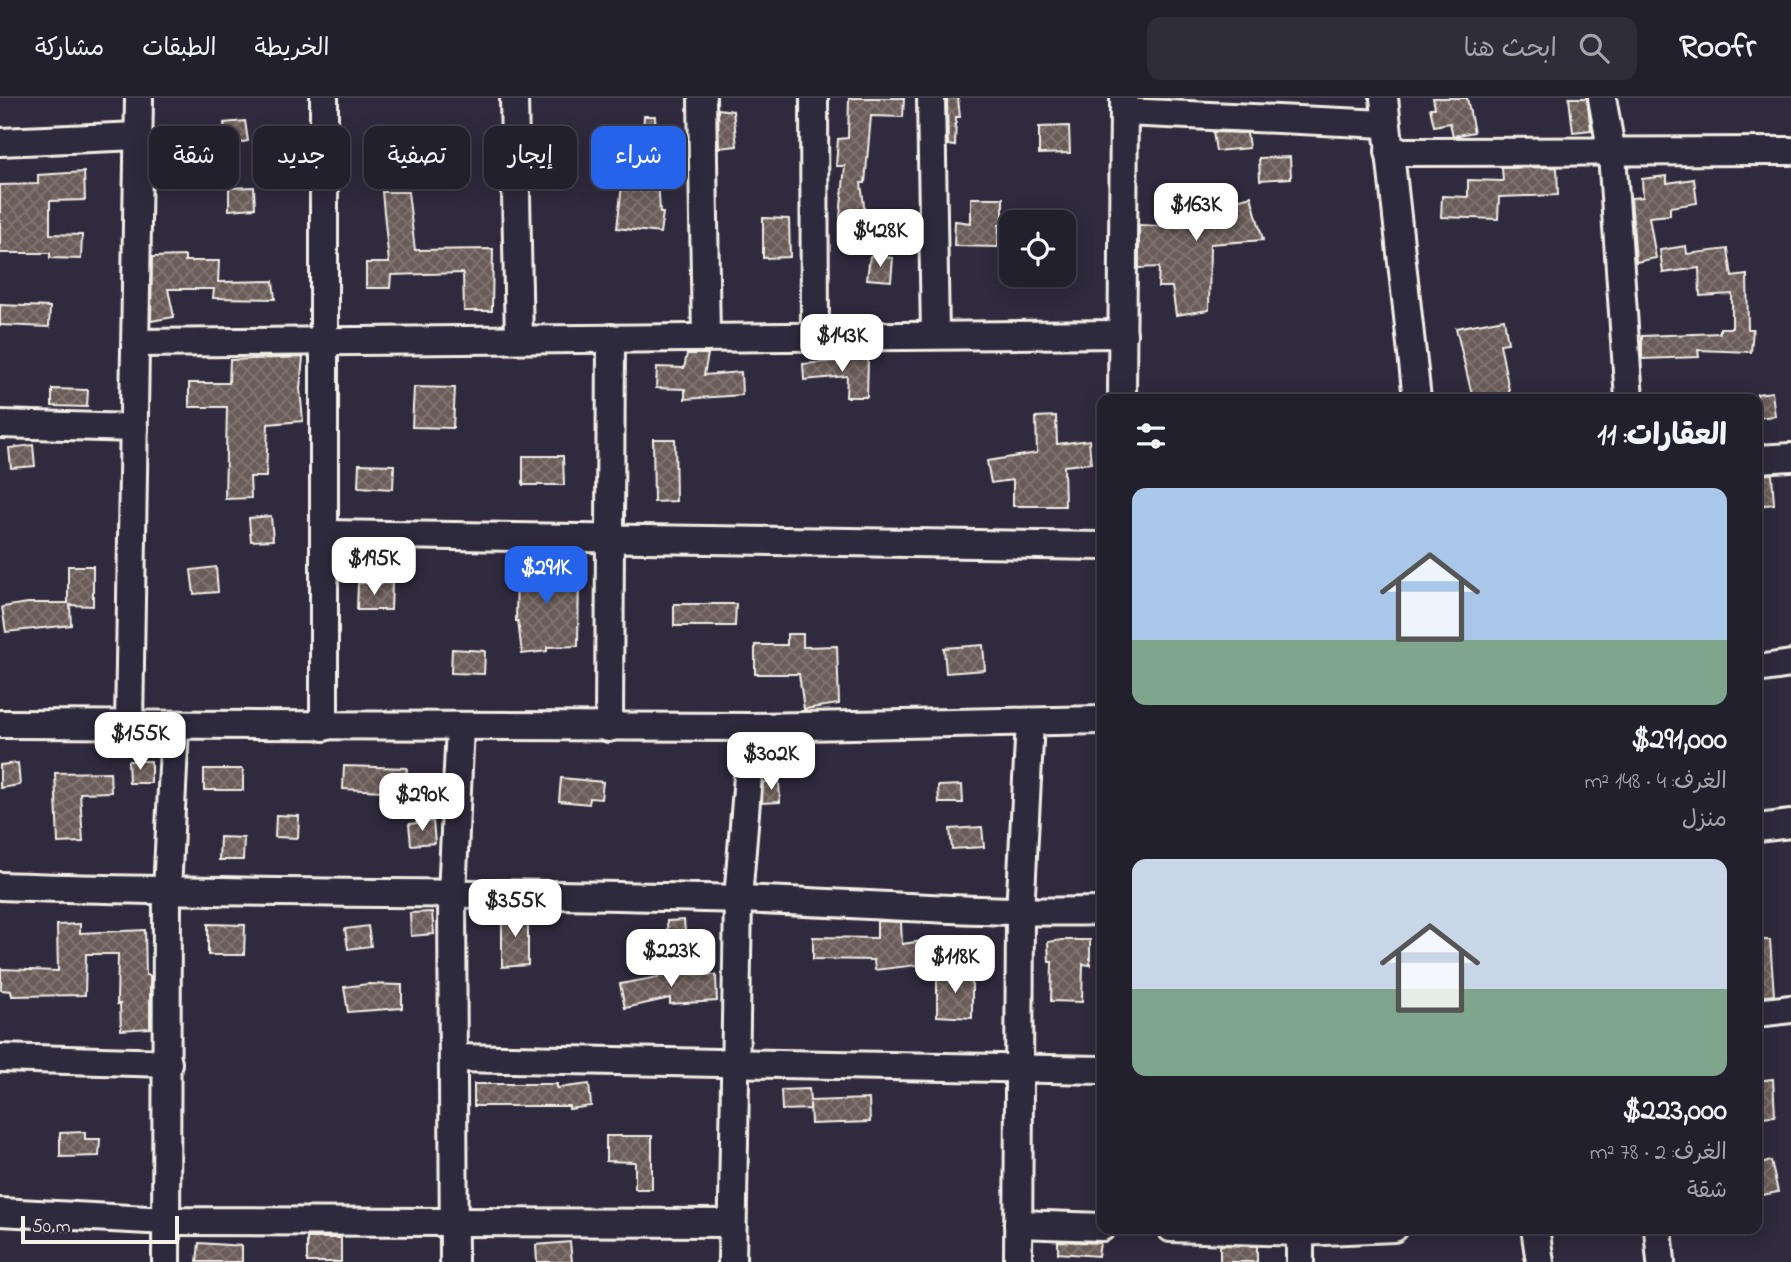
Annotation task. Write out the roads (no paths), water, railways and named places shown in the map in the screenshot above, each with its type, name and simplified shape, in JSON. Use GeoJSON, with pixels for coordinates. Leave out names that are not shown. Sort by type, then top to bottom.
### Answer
{"type":"FeatureCollection","features":[{"type":"Feature","properties":{"kind":"street"},"geometry":{"type":"LineString","coordinates":[[129,726],[139,98]]}},
{"type":"Feature","properties":{"kind":"street"},"geometry":{"type":"LineString","coordinates":[[324,98],[327,341],[324,727]]}},
{"type":"Feature","properties":{"kind":"street"},"geometry":{"type":"LineString","coordinates":[[514,98],[519,339]]}},
{"type":"Feature","properties":{"kind":"street"},"geometry":{"type":"LineString","coordinates":[[702,98],[706,338]]}},
{"type":"Feature","properties":{"kind":"street"},"geometry":{"type":"LineString","coordinates":[[814,98],[815,336]]}},
{"type":"Feature","properties":{"kind":"street"},"geometry":{"type":"LineString","coordinates":[[931,98],[936,335]]}},
{"type":"Feature","properties":{"kind":"street"},"geometry":{"type":"LineString","coordinates":[[1602,98],[1612,154],[1629,394]]}},
{"type":"Feature","properties":{"kind":"street"},"geometry":{"type":"LineString","coordinates":[[1122,394],[1124,105],[1384,111],[1416,394]]}},
{"type":"Feature","properties":{"kind":"street"},"geometry":{"type":"LineString","coordinates":[[0,142],[138,136]]}},
{"type":"Feature","properties":{"kind":"street"},"geometry":{"type":"LineString","coordinates":[[1389,152],[1612,154],[1791,151]]}},
{"type":"Feature","properties":{"kind":"street"},"geometry":{"type":"LineString","coordinates":[[136,343],[1123,334]]}},
{"type":"Feature","properties":{"kind":"street"},"geometry":{"type":"LineString","coordinates":[[609,727],[611,338]]}},
{"type":"Feature","properties":{"kind":"street"},"geometry":{"type":"LineString","coordinates":[[0,424],[134,428]]}},
{"type":"Feature","properties":{"kind":"street"},"geometry":{"type":"LineString","coordinates":[[1762,459],[1791,457]]}},
{"type":"Feature","properties":{"kind":"street"},"geometry":{"type":"LineString","coordinates":[[326,534],[1097,546]]}},
{"type":"Feature","properties":{"kind":"street"},"geometry":{"type":"LineString","coordinates":[[1762,668],[1791,664]]}},
{"type":"Feature","properties":{"kind":"street"},"geometry":{"type":"LineString","coordinates":[[0,724],[752,727],[1097,720]]}},
{"type":"Feature","properties":{"kind":"street"},"geometry":{"type":"LineString","coordinates":[[1017,1262],[1020,913],[1030,722]]}},
{"type":"Feature","properties":{"kind":"street"},"geometry":{"type":"LineString","coordinates":[[166,1262],[166,892],[175,726]]}},
{"type":"Feature","properties":{"kind":"street"},"geometry":{"type":"LineString","coordinates":[[454,1262],[452,894],[460,727]]}},
{"type":"Feature","properties":{"kind":"street"},"geometry":{"type":"LineString","coordinates":[[732,1262],[733,1063],[738,899],[752,727]]}},
{"type":"Feature","properties":{"kind":"street"},"geometry":{"type":"LineString","coordinates":[[1762,827],[1791,824]]}},
{"type":"Feature","properties":{"kind":"street"},"geometry":{"type":"LineString","coordinates":[[0,886],[166,892],[738,899],[1020,913],[1097,911]]}},
{"type":"Feature","properties":{"kind":"street"},"geometry":{"type":"LineString","coordinates":[[1762,1012],[1791,1009]]}},
{"type":"Feature","properties":{"kind":"street"},"geometry":{"type":"LineString","coordinates":[[0,1058],[168,1063]]}},
{"type":"Feature","properties":{"kind":"street"},"geometry":{"type":"LineString","coordinates":[[454,1058],[1097,1070]]}},
{"type":"Feature","properties":{"kind":"street"},"geometry":{"type":"LineString","coordinates":[[0,1212],[167,1221],[732,1223]]}},
{"type":"Feature","properties":{"kind":"street"},"geometry":{"type":"LineString","coordinates":[[1018,1224],[1097,1227]]}},
{"type":"Feature","properties":{"kind":"street"},"geometry":{"type":"LineString","coordinates":[[1300,1234],[1300,1262]]}},
{"type":"Feature","properties":{"kind":"street"},"geometry":{"type":"LineString","coordinates":[[1536,1234],[1540,1262]]}},
{"type":"Feature","properties":{"kind":"street"},"geometry":{"type":"LineString","coordinates":[[1659,1234],[1661,1262]]}}]}
